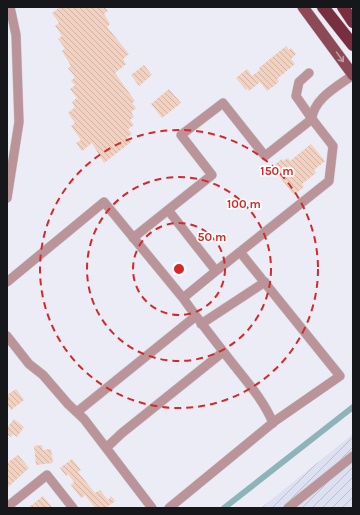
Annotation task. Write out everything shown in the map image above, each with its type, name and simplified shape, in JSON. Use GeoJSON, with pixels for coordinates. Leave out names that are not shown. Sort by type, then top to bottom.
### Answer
{"type":"FeatureCollection","features":[{"type":"Feature","properties":{"kind":"highway"},"geometry":{"type":"LineString","coordinates":[[323,7],[353,45]]}},
{"type":"Feature","properties":{"kind":"highway"},"geometry":{"type":"LineString","coordinates":[[343,7],[353,22]]}},
{"type":"Feature","properties":{"kind":"main road"},"geometry":{"type":"LineString","coordinates":[[303,7],[353,75]]}},
{"type":"Feature","properties":{"kind":"street"},"geometry":{"type":"LineString","coordinates":[[7,198],[19,122],[16,35],[10,7]]}},
{"type":"Feature","properties":{"kind":"street"},"geometry":{"type":"LineString","coordinates":[[183,298],[329,181],[333,146],[296,96],[299,82],[309,73]]}},
{"type":"Feature","properties":{"kind":"street"},"geometry":{"type":"LineString","coordinates":[[133,238],[212,175],[181,135],[223,103],[265,156],[312,119],[314,108],[318,102],[353,75]]}},
{"type":"Feature","properties":{"kind":"street"},"geometry":{"type":"LineString","coordinates":[[7,282],[104,202],[183,298],[198,320],[256,393],[268,411],[273,423]]}},
{"type":"Feature","properties":{"kind":"street"},"geometry":{"type":"LineString","coordinates":[[168,210],[216,271]]}},
{"type":"Feature","properties":{"kind":"street"},"geometry":{"type":"LineString","coordinates":[[169,508],[273,423],[340,376],[240,252]]}},
{"type":"Feature","properties":{"kind":"street"},"geometry":{"type":"LineString","coordinates":[[77,412],[198,320],[265,282]]}},
{"type":"Feature","properties":{"kind":"street"},"geometry":{"type":"LineString","coordinates":[[7,336],[30,364],[43,375],[68,404],[77,412],[152,508]]}},
{"type":"Feature","properties":{"kind":"street"},"geometry":{"type":"LineString","coordinates":[[106,448],[122,433],[223,352]]}},
{"type":"Feature","properties":{"kind":"street"},"geometry":{"type":"LineString","coordinates":[[288,508],[353,456]]}},
{"type":"Feature","properties":{"kind":"street"},"geometry":{"type":"LineString","coordinates":[[7,507],[47,476],[73,508]]}},
{"type":"Feature","properties":{"kind":"shaded area"},"geometry":{"type":"Polygon","coordinates":[[[353,434],[353,508],[261,508],[353,434]]]}},
{"type":"Feature","properties":{"kind":"building"},"geometry":{"type":"Polygon","coordinates":[[[60,7],[104,7],[108,11],[104,14],[110,24],[107,27],[129,54],[123,59],[126,64],[115,73],[135,101],[132,103],[136,108],[131,112],[134,117],[130,120],[134,125],[128,129],[132,134],[127,137],[131,142],[104,163],[92,143],[82,151],[76,143],[81,140],[71,126],[75,123],[68,113],[75,107],[72,102],[77,98],[70,89],[75,85],[71,81],[75,77],[68,68],[71,66],[62,51],[65,48],[58,39],[62,36],[55,26],[59,23],[52,13],[60,7]]]}},
{"type":"Feature","properties":{"kind":"building"},"geometry":{"type":"Polygon","coordinates":[[[286,46],[289,50],[291,48],[296,54],[291,59],[295,64],[277,79],[279,82],[267,91],[260,82],[249,91],[247,88],[246,90],[236,78],[247,69],[252,76],[260,70],[259,68],[286,46]]]}},
{"type":"Feature","properties":{"kind":"building"},"geometry":{"type":"Polygon","coordinates":[[[144,65],[152,75],[139,86],[131,75],[144,65]]]}},
{"type":"Feature","properties":{"kind":"building"},"geometry":{"type":"Polygon","coordinates":[[[169,89],[181,103],[162,118],[151,104],[169,89]]]}},
{"type":"Feature","properties":{"kind":"building"},"geometry":{"type":"Polygon","coordinates":[[[311,144],[325,161],[314,170],[316,173],[302,184],[304,187],[294,195],[272,167],[282,159],[283,161],[288,158],[290,161],[311,144]]]}},
{"type":"Feature","properties":{"kind":"building"},"geometry":{"type":"Polygon","coordinates":[[[16,389],[24,400],[11,410],[7,405],[7,395],[16,389]]]}},
{"type":"Feature","properties":{"kind":"building"},"geometry":{"type":"Polygon","coordinates":[[[14,419],[24,427],[17,437],[13,434],[11,437],[7,434],[7,428],[14,419]]]}},
{"type":"Feature","properties":{"kind":"building"},"geometry":{"type":"Polygon","coordinates":[[[42,445],[43,450],[51,449],[53,463],[36,465],[34,446],[42,445]]]}},
{"type":"Feature","properties":{"kind":"building"},"geometry":{"type":"Polygon","coordinates":[[[18,455],[29,468],[7,488],[7,463],[18,455]]]}},
{"type":"Feature","properties":{"kind":"building"},"geometry":{"type":"Polygon","coordinates":[[[72,459],[81,470],[78,472],[95,493],[100,490],[108,500],[111,496],[115,501],[106,508],[95,508],[85,495],[81,498],[71,485],[74,482],[68,474],[66,476],[60,468],[72,459]]]}},
{"type":"Feature","properties":{"kind":"building"},"geometry":{"type":"Polygon","coordinates":[[[43,496],[53,508],[28,508],[43,496]]]}},
{"type":"Feature","properties":{"kind":"waterway"},"geometry":{"type":"LineString","coordinates":[[224,508],[353,407]]}}]}
